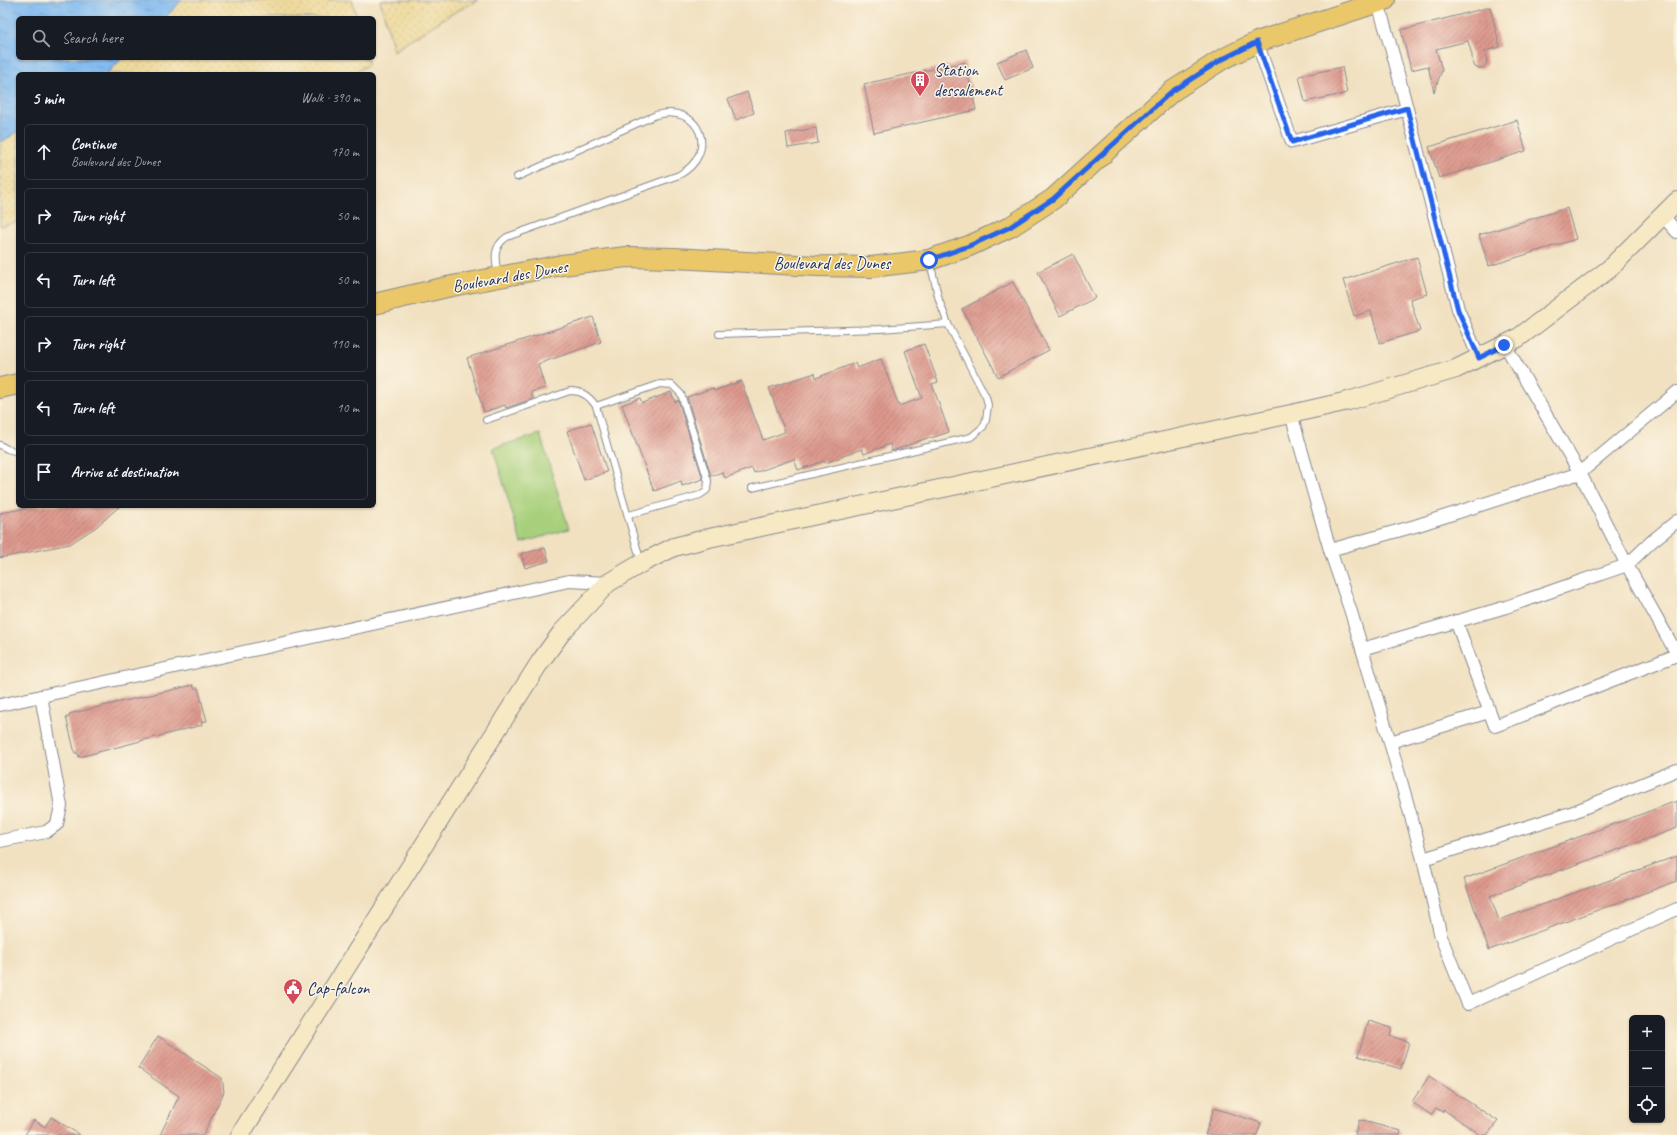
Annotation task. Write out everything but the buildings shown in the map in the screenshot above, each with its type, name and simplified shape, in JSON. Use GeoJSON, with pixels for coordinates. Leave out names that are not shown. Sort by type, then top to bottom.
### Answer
{"type":"FeatureCollection","features":[{"type":"Feature","properties":{"kind":"main road","name":"Boulevard des Dunes"},"geometry":{"type":"LineString","coordinates":[[376,304],[498,277],[562,265],[626,258],[674,258],[817,266],[871,267],[929,260],[969,246],[1010,227],[1053,199],[1171,92],[1221,60],[1257,42],[1382,1]]}},
{"type":"Feature","properties":{"kind":"main road"},"geometry":{"type":"LineString","coordinates":[[240,1135],[540,662],[562,632],[608,583],[642,563],[674,547],[710,538],[1291,414],[1348,401],[1456,369],[1518,338],[1609,269],[1677,201]]}},
{"type":"Feature","properties":{"kind":"main road"},"geometry":{"type":"LineString","coordinates":[[0,388],[16,384]]}},
{"type":"Feature","properties":{"kind":"street"},"geometry":{"type":"LineString","coordinates":[[1382,1],[1407,108],[1458,310],[1479,358]]}},
{"type":"Feature","properties":{"kind":"street"},"geometry":{"type":"LineString","coordinates":[[1257,42],[1292,142],[1407,108]]}},
{"type":"Feature","properties":{"kind":"street"},"geometry":{"type":"LineString","coordinates":[[1662,215],[1677,232]]}},
{"type":"Feature","properties":{"kind":"street"},"geometry":{"type":"LineString","coordinates":[[1456,621],[1495,726],[1677,654],[1627,565],[1580,473],[1504,345]]}},
{"type":"Feature","properties":{"kind":"street"},"geometry":{"type":"LineString","coordinates":[[1330,550],[1415,526],[1580,473],[1677,392]]}},
{"type":"Feature","properties":{"kind":"street"},"geometry":{"type":"LineString","coordinates":[[1291,414],[1330,550],[1390,742],[1423,859],[1441,937],[1468,1004],[1677,909]]}},
{"type":"Feature","properties":{"kind":"street"},"geometry":{"type":"LineString","coordinates":[[1362,649],[1506,607],[1627,565],[1651,542],[1677,521]]}},
{"type":"Feature","properties":{"kind":"street"},"geometry":{"type":"LineString","coordinates":[[0,705],[569,581],[608,583]]}},
{"type":"Feature","properties":{"kind":"street"},"geometry":{"type":"LineString","coordinates":[[0,841],[46,832],[57,824],[61,806],[41,696]]}},
{"type":"Feature","properties":{"kind":"street"},"geometry":{"type":"LineString","coordinates":[[1390,742],[1490,712]]}},
{"type":"Feature","properties":{"kind":"street"},"geometry":{"type":"LineString","coordinates":[[1423,859],[1571,813],[1677,770]]}},
{"type":"Feature","properties":{"kind":"lane"},"geometry":{"type":"LineString","coordinates":[[498,277],[495,256],[498,245],[507,237],[679,175],[690,169],[697,160],[701,150],[701,138],[697,127],[689,119],[679,114],[667,112],[656,115],[518,177]]}},
{"type":"Feature","properties":{"kind":"lane"},"geometry":{"type":"LineString","coordinates":[[752,488],[971,437],[978,433],[986,420],[988,405],[986,398],[948,324],[939,300],[929,260]]}},
{"type":"Feature","properties":{"kind":"lane"},"geometry":{"type":"LineString","coordinates":[[719,334],[880,329],[948,324]]}},
{"type":"Feature","properties":{"kind":"lane"},"geometry":{"type":"LineString","coordinates":[[596,406],[660,384],[672,385],[681,394],[708,481],[707,490],[700,496],[629,515]]}},
{"type":"Feature","properties":{"kind":"lane"},"geometry":{"type":"LineString","coordinates":[[486,420],[570,392],[576,391],[586,395],[596,406],[642,563]]}},
{"type":"Feature","properties":{"kind":"lane"},"geometry":{"type":"LineString","coordinates":[[0,445],[16,451]]}},
{"type":"Feature","properties":{"kind":"sand"},"geometry":{"type":"Polygon","coordinates":[[[182,0],[352,0],[356,16],[167,16],[182,0]]]}},
{"type":"Feature","properties":{"kind":"sand"},"geometry":{"type":"Polygon","coordinates":[[[380,0],[479,0],[451,14],[394,51],[380,0]]]}},
{"type":"Feature","properties":{"kind":"sand"},"geometry":{"type":"Polygon","coordinates":[[[121,60],[368,60],[369,64],[356,72],[108,72],[121,60]]]}},
{"type":"Feature","properties":{"kind":"sand"},"geometry":{"type":"Polygon","coordinates":[[[16,132],[16,222],[0,226],[0,143],[16,132]]]}},
{"type":"Feature","properties":{"kind":"green space"},"geometry":{"type":"Polygon","coordinates":[[[540,434],[569,529],[521,543],[493,448],[540,434]]]}},
{"type":"Feature","properties":{"kind":"water"},"geometry":{"type":"Polygon","coordinates":[[[0,0],[182,0],[167,16],[16,16],[16,60],[121,60],[108,72],[16,72],[16,132],[0,143],[0,0]]]}},
{"type":"Feature","properties":{"kind":"place","name":"Station dessalement"},"geometry":{"type":"Point","coordinates":[920,97]}},
{"type":"Feature","properties":{"kind":"place","name":"Cap-falcon"},"geometry":{"type":"Point","coordinates":[293,1005]}},
{"type":"Feature","properties":{"kind":"route"},"geometry":{"type":"LineString","coordinates":[[929,260],[969,246],[1010,227],[1053,199],[1171,92],[1221,60],[1257,42],[1292,142],[1407,108],[1458,310],[1479,358],[1504,345]]}}]}
